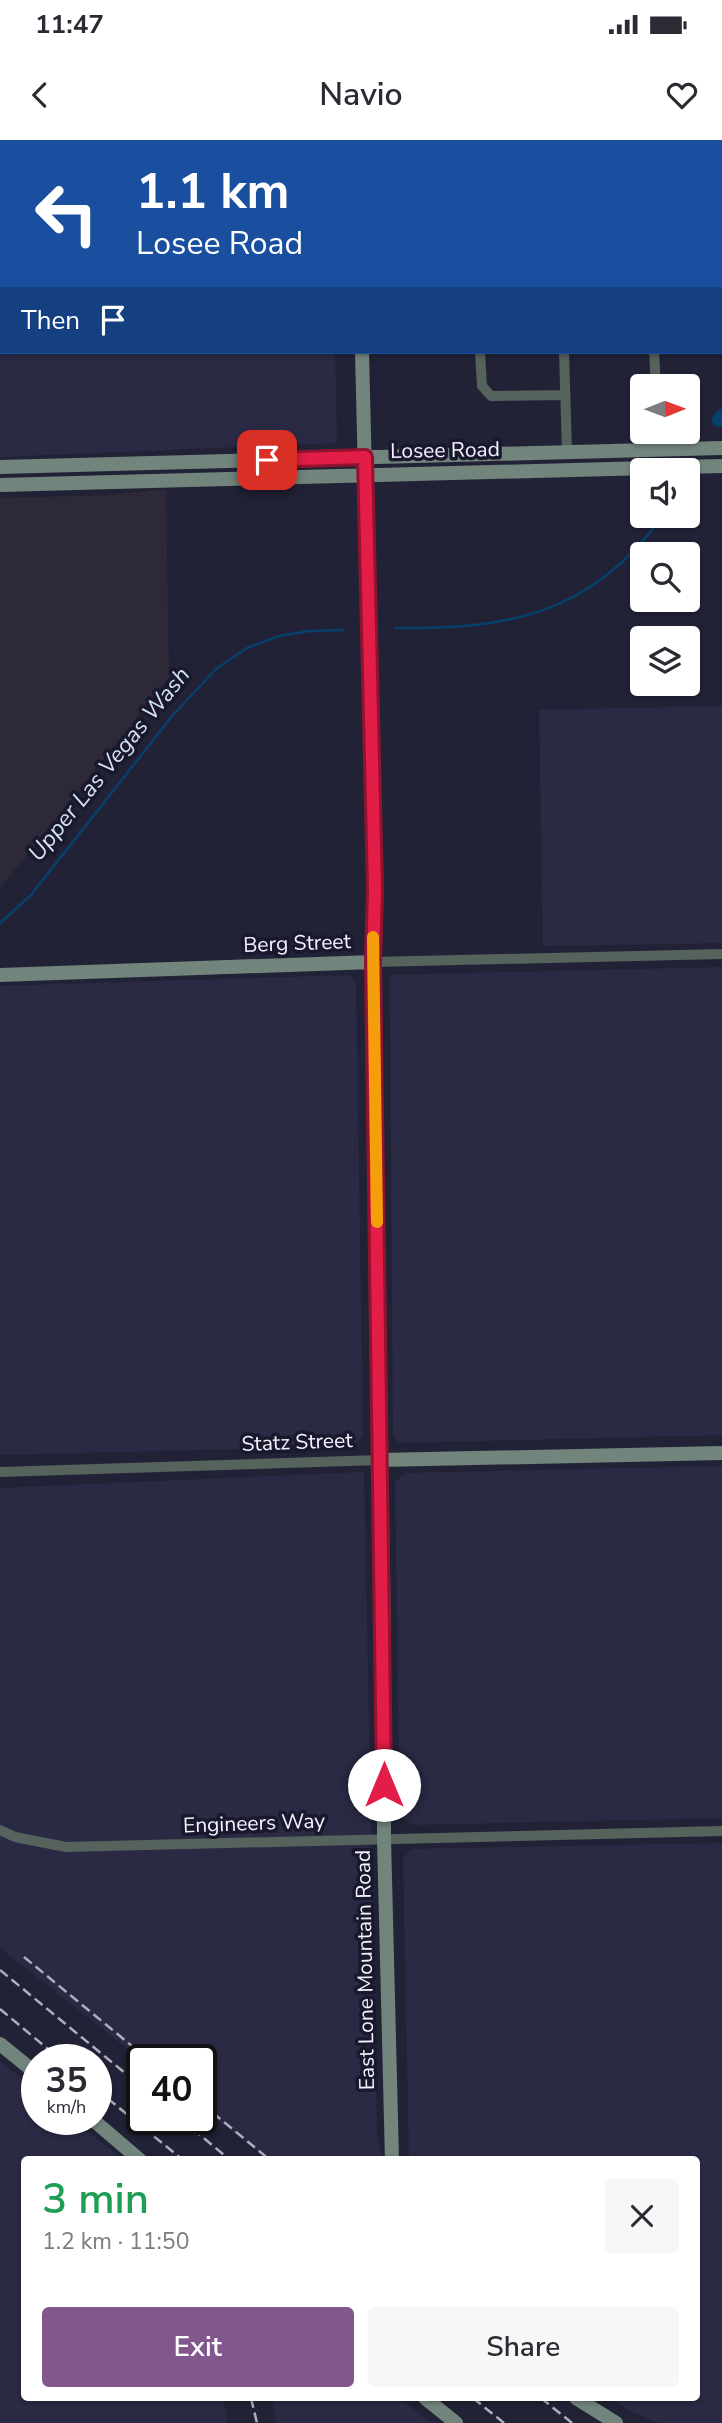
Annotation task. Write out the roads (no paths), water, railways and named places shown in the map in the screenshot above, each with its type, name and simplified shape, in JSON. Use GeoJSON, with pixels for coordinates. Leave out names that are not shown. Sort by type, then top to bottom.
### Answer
{"type":"FeatureCollection","features":[{"type":"Feature","properties":{"kind":"street","name":"East Lone Mountain Road"},"geometry":{"type":"LineString","coordinates":[[362,354],[375,889],[373,962],[384,1838],[392,2156]]}},
{"type":"Feature","properties":{"kind":"street"},"geometry":{"type":"LineString","coordinates":[[480,354],[481,387],[486,393],[497,396],[565,395]]}},
{"type":"Feature","properties":{"kind":"street"},"geometry":{"type":"LineString","coordinates":[[564,354],[567,452]]}},
{"type":"Feature","properties":{"kind":"street"},"geometry":{"type":"LineString","coordinates":[[654,354],[655,374]]}},
{"type":"Feature","properties":{"kind":"street"},"geometry":{"type":"LineString","coordinates":[[616,468],[643,459],[660,458],[666,444]]}},
{"type":"Feature","properties":{"kind":"street","name":"Losee Road"},"geometry":{"type":"LineString","coordinates":[[0,467],[722,448]]}},
{"type":"Feature","properties":{"kind":"street"},"geometry":{"type":"LineString","coordinates":[[126,481],[146,473],[183,471],[201,463]]}},
{"type":"Feature","properties":{"kind":"street"},"geometry":{"type":"LineString","coordinates":[[64,484],[82,475],[119,474],[130,464]]}},
{"type":"Feature","properties":{"kind":"street","name":"Losee Road"},"geometry":{"type":"LineString","coordinates":[[0,485],[365,473],[722,466]]}},
{"type":"Feature","properties":{"kind":"street","name":"Berg Street"},"geometry":{"type":"LineString","coordinates":[[0,975],[373,962],[722,954]]}},
{"type":"Feature","properties":{"kind":"street","name":"Statz Street"},"geometry":{"type":"LineString","coordinates":[[0,1472],[722,1453]]}},
{"type":"Feature","properties":{"kind":"street","name":"Engineers Way"},"geometry":{"type":"LineString","coordinates":[[0,1830],[15,1837],[66,1847],[722,1831]]}},
{"type":"Feature","properties":{"kind":"street"},"geometry":{"type":"LineString","coordinates":[[0,2044],[21,2061]]}},
{"type":"Feature","properties":{"kind":"street"},"geometry":{"type":"LineString","coordinates":[[111,2135],[135,2156]]}},
{"type":"Feature","properties":{"kind":"street"},"geometry":{"type":"LineString","coordinates":[[429,2401],[456,2423]]}},
{"type":"Feature","properties":{"kind":"street"},"geometry":{"type":"LineString","coordinates":[[581,2401],[616,2423]]}},
{"type":"Feature","properties":{"kind":"waterway","name":"Upper Las Vegas Wash"},"geometry":{"type":"LineString","coordinates":[[719,420],[722,416]]}},
{"type":"Feature","properties":{"kind":"waterway","name":"Upper Las Vegas Wash"},"geometry":{"type":"LineString","coordinates":[[396,628],[476,625],[512,619],[546,609],[577,595],[607,575],[653,528]]}},
{"type":"Feature","properties":{"kind":"waterway","name":"Upper Las Vegas Wash"},"geometry":{"type":"LineString","coordinates":[[0,923],[31,895],[173,715],[216,669],[247,648],[279,636],[309,631],[343,630]]}},
{"type":"Feature","properties":{"kind":"railway"},"geometry":{"type":"LineString","coordinates":[[24,1957],[130,2044]]}},
{"type":"Feature","properties":{"kind":"railway"},"geometry":{"type":"LineString","coordinates":[[0,1970],[126,2074]]}},
{"type":"Feature","properties":{"kind":"railway"},"geometry":{"type":"LineString","coordinates":[[0,2009],[42,2044]]}},
{"type":"Feature","properties":{"kind":"railway"},"geometry":{"type":"LineString","coordinates":[[112,2102],[178,2156]]}},
{"type":"Feature","properties":{"kind":"railway"},"geometry":{"type":"LineString","coordinates":[[217,2116],[265,2156]]}},
{"type":"Feature","properties":{"kind":"railway"},"geometry":{"type":"LineString","coordinates":[[200,2135],[225,2156]]}},
{"type":"Feature","properties":{"kind":"railway"},"geometry":{"type":"LineString","coordinates":[[252,2401],[257,2423]]}},
{"type":"Feature","properties":{"kind":"railway"},"geometry":{"type":"LineString","coordinates":[[477,2401],[504,2423]]}},
{"type":"Feature","properties":{"kind":"railway"},"geometry":{"type":"LineString","coordinates":[[545,2401],[572,2423]]}}]}
